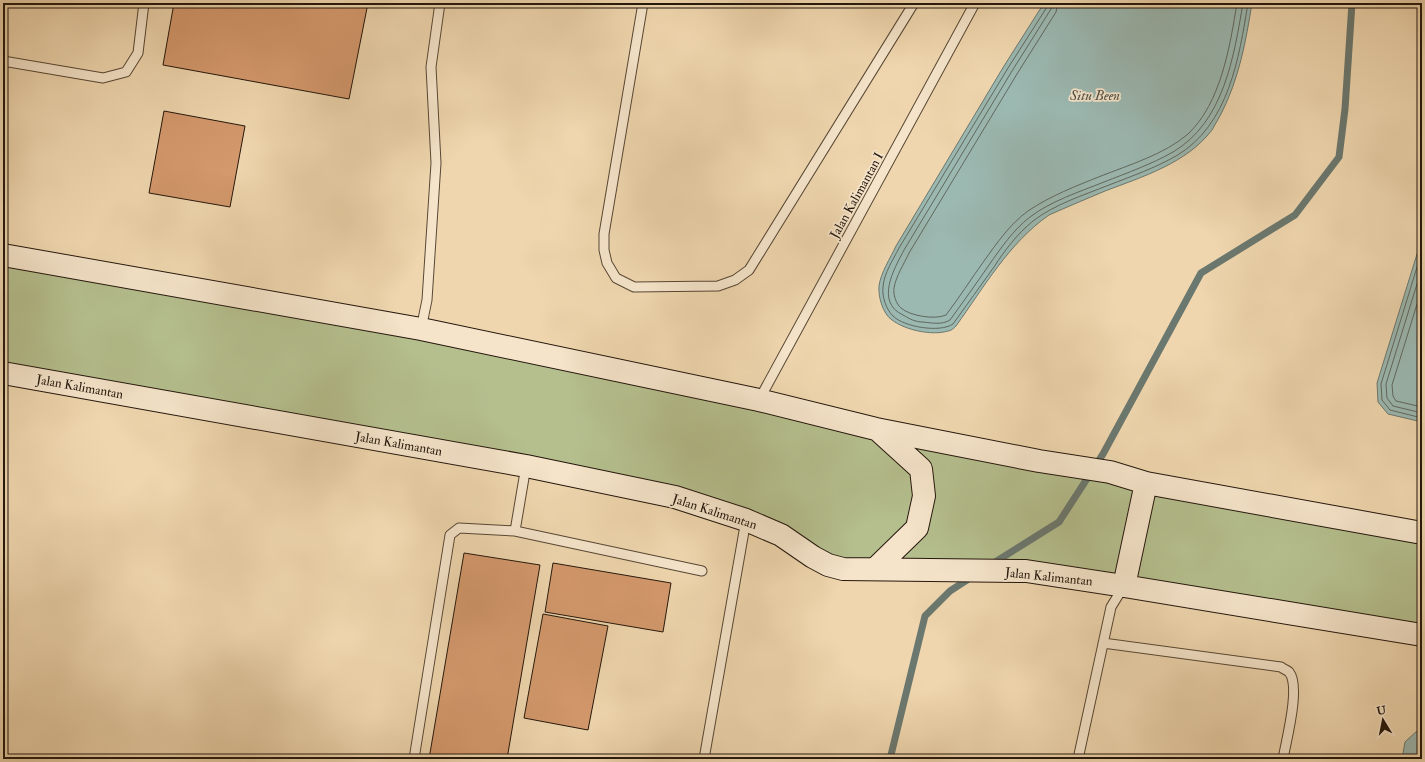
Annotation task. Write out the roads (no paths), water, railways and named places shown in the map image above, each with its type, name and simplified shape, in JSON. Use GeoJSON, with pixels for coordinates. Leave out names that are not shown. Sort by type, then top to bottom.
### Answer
{"type":"FeatureCollection","features":[{"type":"Feature","properties":{"kind":"street"},"geometry":{"type":"LineString","coordinates":[[3,255],[421,329],[759,400],[876,428],[1039,461],[1110,472],[1146,483],[1422,533]]}},
{"type":"Feature","properties":{"kind":"street","name":"Jalan Kalimantan"},"geometry":{"type":"LineString","coordinates":[[3,373],[526,466],[675,497],[746,520],[781,535],[812,557],[828,565],[843,569],[876,568],[1026,571],[1422,635]]}},
{"type":"Feature","properties":{"kind":"street"},"geometry":{"type":"LineString","coordinates":[[876,428],[921,469],[924,496],[917,528],[876,568]]}},
{"type":"Feature","properties":{"kind":"street"},"geometry":{"type":"LineString","coordinates":[[1124,586],[1146,483]]}},
{"type":"Feature","properties":{"kind":"lane"},"geometry":{"type":"LineString","coordinates":[[3,61],[103,78],[126,72],[138,53],[144,3]]}},
{"type":"Feature","properties":{"kind":"lane"},"geometry":{"type":"LineString","coordinates":[[421,329],[427,300],[436,163],[431,67],[440,3]]}},
{"type":"Feature","properties":{"kind":"lane"},"geometry":{"type":"LineString","coordinates":[[643,3],[604,234],[604,250],[607,263],[616,278],[634,287],[718,286],[735,280],[749,270],[914,3]]}},
{"type":"Feature","properties":{"kind":"lane","name":"Jalan Kalimantan I"},"geometry":{"type":"LineString","coordinates":[[759,400],[975,3]]}},
{"type":"Feature","properties":{"kind":"lane"},"geometry":{"type":"LineString","coordinates":[[515,531],[526,466]]}},
{"type":"Feature","properties":{"kind":"lane"},"geometry":{"type":"LineString","coordinates":[[704,759],[746,520]]}},
{"type":"Feature","properties":{"kind":"lane"},"geometry":{"type":"LineString","coordinates":[[414,759],[450,535],[459,528],[515,531],[702,571]]}},
{"type":"Feature","properties":{"kind":"lane"},"geometry":{"type":"LineString","coordinates":[[1078,759],[1110,607],[1124,586]]}},
{"type":"Feature","properties":{"kind":"lane"},"geometry":{"type":"LineString","coordinates":[[1103,643],[1281,667],[1289,672],[1293,682],[1294,694],[1283,759]]}},
{"type":"Feature","properties":{"kind":"water","name":"Situ Been"},"geometry":{"type":"Polygon","coordinates":[[[1044,3],[1252,3],[1244,46],[1233,87],[1212,130],[1202,142],[1163,168],[1049,215],[1035,226],[1009,252],[956,326],[951,330],[934,333],[919,331],[897,324],[886,314],[879,295],[880,281],[884,271],[896,246],[1004,66],[1044,3]]]}},
{"type":"Feature","properties":{"kind":"water"},"geometry":{"type":"Polygon","coordinates":[[[1422,238],[1422,422],[1388,414],[1378,402],[1377,383],[1422,238]]]}},
{"type":"Feature","properties":{"kind":"water"},"geometry":{"type":"Polygon","coordinates":[[[1418,730],[1422,730],[1422,759],[1402,759],[1405,742],[1418,730]]]}},
{"type":"Feature","properties":{"kind":"waterway"},"geometry":{"type":"LineString","coordinates":[[992,564],[1059,522],[1103,454],[1201,273],[1295,215],[1339,157],[1345,109],[1352,3]]}},
{"type":"Feature","properties":{"kind":"waterway"},"geometry":{"type":"LineString","coordinates":[[890,759],[925,616],[950,591],[973,576]]}}]}
